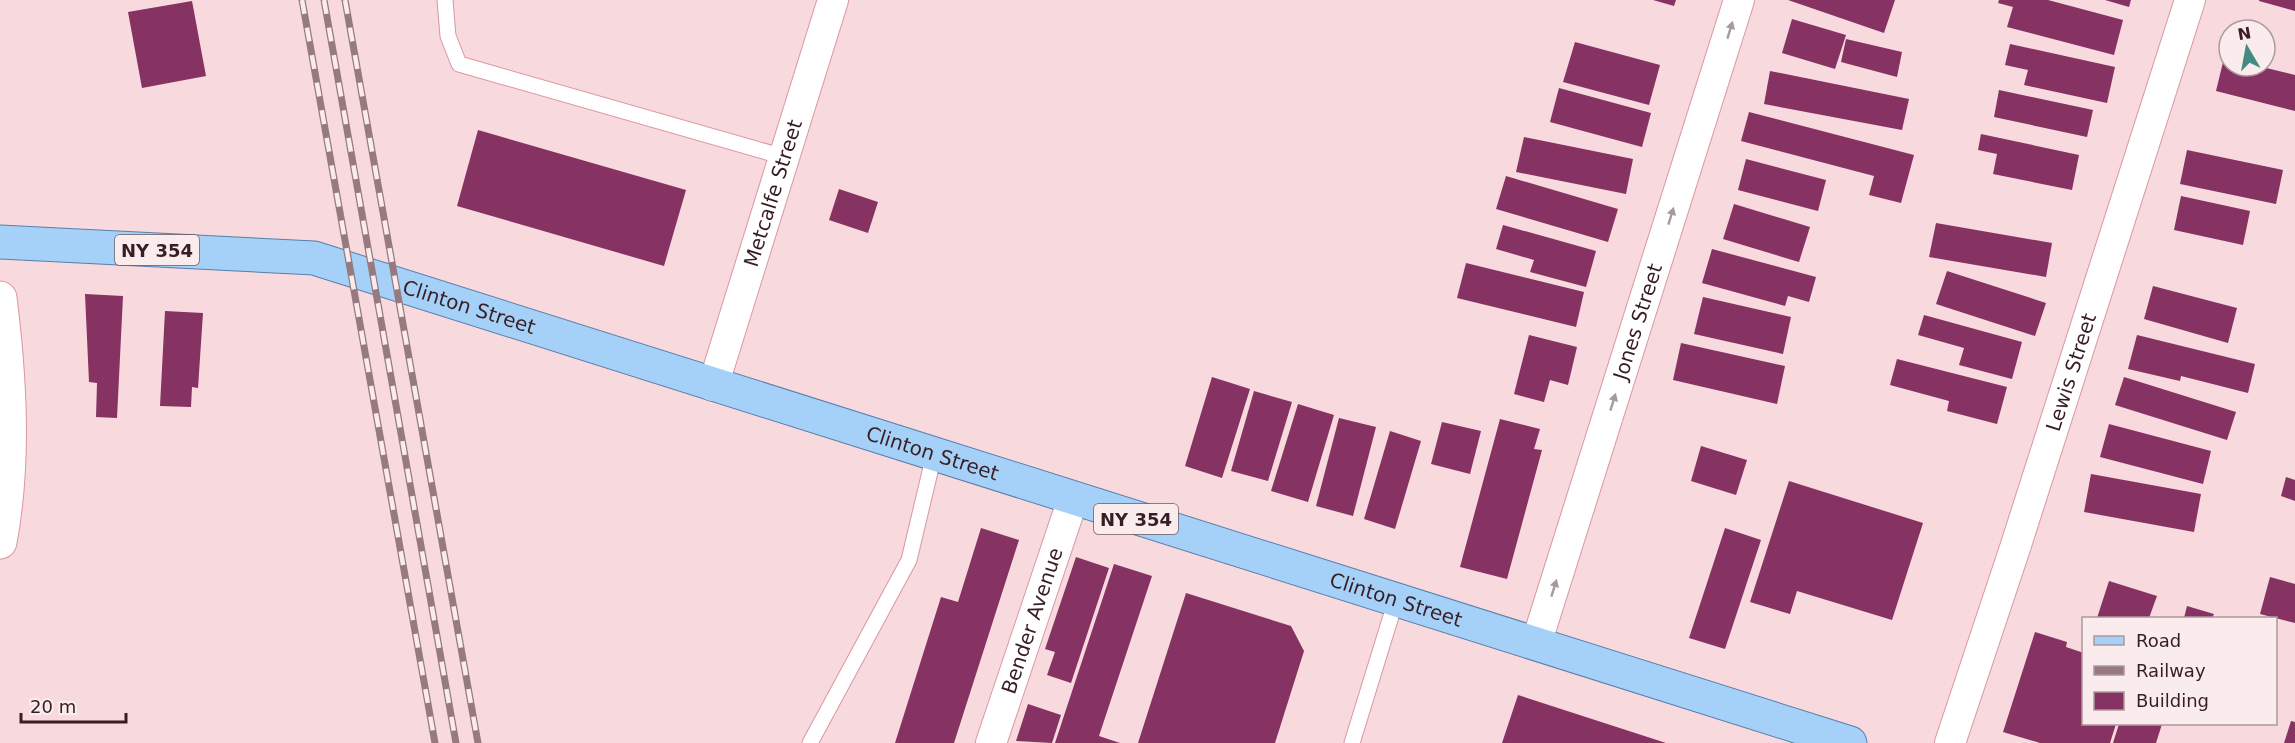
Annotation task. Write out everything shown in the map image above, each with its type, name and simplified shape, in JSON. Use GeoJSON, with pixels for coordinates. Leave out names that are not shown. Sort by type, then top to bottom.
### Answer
{"type":"FeatureCollection","features":[{"type":"Feature","properties":{"kind":"main road","name":"Clinton Street"},"geometry":{"type":"LineString","coordinates":[[0,242],[314,258],[713,386],[1850,743]]}},
{"type":"Feature","properties":{"kind":"street","name":"Metcalfe Street"},"geometry":{"type":"LineString","coordinates":[[713,386],[833,0]]}},
{"type":"Feature","properties":{"kind":"street","name":"Jones Street"},"geometry":{"type":"LineString","coordinates":[[1536,644],[1739,0]]}},
{"type":"Feature","properties":{"kind":"street","name":"Lewis Street"},"geometry":{"type":"LineString","coordinates":[[1950,743],[2015,548],[2190,0]]}},
{"type":"Feature","properties":{"kind":"street"},"geometry":{"type":"LineString","coordinates":[[0,298],[7,355],[9,441],[0,542]]}},
{"type":"Feature","properties":{"kind":"street","name":"Bender Avenue"},"geometry":{"type":"LineString","coordinates":[[991,743],[1073,499]]}},
{"type":"Feature","properties":{"kind":"lane"},"geometry":{"type":"LineString","coordinates":[[445,0],[448,36],[459,64],[784,157]]}},
{"type":"Feature","properties":{"kind":"lane"},"geometry":{"type":"LineString","coordinates":[[810,743],[909,560],[934,455]]}},
{"type":"Feature","properties":{"kind":"lane"},"geometry":{"type":"LineString","coordinates":[[1352,743],[1396,600]]}},
{"type":"Feature","properties":{"kind":"building"},"geometry":{"type":"Polygon","coordinates":[[[1653,0],[1676,0],[1674,6],[1653,0]]]}},
{"type":"Feature","properties":{"kind":"building"},"geometry":{"type":"Polygon","coordinates":[[[1788,0],[1895,0],[1884,33],[1788,0]]]}},
{"type":"Feature","properties":{"kind":"building"},"geometry":{"type":"Polygon","coordinates":[[[1999,0],[2048,0],[2123,20],[2114,55],[2007,27],[2013,7],[1998,3],[1999,0]]]}},
{"type":"Feature","properties":{"kind":"building"},"geometry":{"type":"Polygon","coordinates":[[[2105,0],[2131,0],[2129,7],[2105,0]]]}},
{"type":"Feature","properties":{"kind":"building"},"geometry":{"type":"Polygon","coordinates":[[[2295,0],[2295,11],[2259,1],[2295,0]]]}},
{"type":"Feature","properties":{"kind":"building"},"geometry":{"type":"Polygon","coordinates":[[[192,1],[206,76],[142,88],[128,12],[192,1]]]}},
{"type":"Feature","properties":{"kind":"building"},"geometry":{"type":"Polygon","coordinates":[[[1792,19],[1846,35],[1835,69],[1782,53],[1792,19]]]}},
{"type":"Feature","properties":{"kind":"building"},"geometry":{"type":"Polygon","coordinates":[[[1846,39],[1902,52],[1897,77],[1841,62],[1846,39]]]}},
{"type":"Feature","properties":{"kind":"building"},"geometry":{"type":"Polygon","coordinates":[[[1575,42],[1660,65],[1649,105],[1563,82],[1575,42]]]}},
{"type":"Feature","properties":{"kind":"building"},"geometry":{"type":"Polygon","coordinates":[[[2010,44],[2115,67],[2107,103],[2024,85],[2028,70],[2005,65],[2010,44]]]}},
{"type":"Feature","properties":{"kind":"building"},"geometry":{"type":"Polygon","coordinates":[[[1770,71],[1909,99],[1902,130],[1764,104],[1770,71]]]}},
{"type":"Feature","properties":{"kind":"building"},"geometry":{"type":"Polygon","coordinates":[[[2277,71],[2295,75],[2295,111],[2216,91],[2219,78],[2277,78],[2277,71]]]}},
{"type":"Feature","properties":{"kind":"building"},"geometry":{"type":"Polygon","coordinates":[[[1559,88],[1651,113],[1642,147],[1550,122],[1559,88]]]}},
{"type":"Feature","properties":{"kind":"building"},"geometry":{"type":"Polygon","coordinates":[[[1999,90],[2093,110],[2087,137],[1994,117],[1999,90]]]}},
{"type":"Feature","properties":{"kind":"building"},"geometry":{"type":"Polygon","coordinates":[[[1749,112],[1914,155],[1901,203],[1869,195],[1874,176],[1741,141],[1749,112]]]}},
{"type":"Feature","properties":{"kind":"building"},"geometry":{"type":"Polygon","coordinates":[[[478,130],[686,190],[664,266],[457,206],[478,130]]]}},
{"type":"Feature","properties":{"kind":"building"},"geometry":{"type":"Polygon","coordinates":[[[1981,134],[2079,155],[2072,190],[1993,174],[1997,154],[1978,150],[1981,134]]]}},
{"type":"Feature","properties":{"kind":"building"},"geometry":{"type":"Polygon","coordinates":[[[1524,137],[1633,159],[1626,194],[1516,172],[1524,137]]]}},
{"type":"Feature","properties":{"kind":"building"},"geometry":{"type":"Polygon","coordinates":[[[2187,150],[2283,170],[2276,204],[2180,184],[2187,150]]]}},
{"type":"Feature","properties":{"kind":"building"},"geometry":{"type":"Polygon","coordinates":[[[1746,159],[1826,180],[1818,211],[1738,190],[1746,159]]]}},
{"type":"Feature","properties":{"kind":"building"},"geometry":{"type":"Polygon","coordinates":[[[1506,176],[1618,209],[1608,242],[1496,209],[1506,176]]]}},
{"type":"Feature","properties":{"kind":"building"},"geometry":{"type":"Polygon","coordinates":[[[839,189],[878,202],[868,233],[829,220],[839,189]]]}},
{"type":"Feature","properties":{"kind":"building"},"geometry":{"type":"Polygon","coordinates":[[[2181,196],[2250,211],[2243,245],[2174,230],[2181,196]]]}},
{"type":"Feature","properties":{"kind":"building"},"geometry":{"type":"Polygon","coordinates":[[[1734,204],[1810,227],[1799,262],[1723,239],[1734,204]]]}},
{"type":"Feature","properties":{"kind":"building"},"geometry":{"type":"Polygon","coordinates":[[[1936,223],[2052,243],[2046,277],[1929,257],[1936,223]]]}},
{"type":"Feature","properties":{"kind":"building"},"geometry":{"type":"Polygon","coordinates":[[[1503,225],[1596,251],[1586,287],[1530,272],[1534,260],[1496,249],[1503,225]]]}},
{"type":"Feature","properties":{"kind":"building"},"geometry":{"type":"Polygon","coordinates":[[[1712,249],[1816,277],[1809,302],[1788,296],[1785,306],[1702,283],[1712,249]]]}},
{"type":"Feature","properties":{"kind":"building"},"geometry":{"type":"Polygon","coordinates":[[[1466,263],[1584,292],[1576,327],[1457,298],[1466,263]]]}},
{"type":"Feature","properties":{"kind":"building"},"geometry":{"type":"Polygon","coordinates":[[[1947,271],[2046,303],[2035,336],[1936,304],[1947,271]]]}},
{"type":"Feature","properties":{"kind":"building"},"geometry":{"type":"Polygon","coordinates":[[[2153,286],[2237,308],[2228,343],[2144,319],[2153,286]]]}},
{"type":"Feature","properties":{"kind":"building"},"geometry":{"type":"Polygon","coordinates":[[[85,294],[123,296],[117,418],[96,417],[97,383],[89,382],[85,294]]]}},
{"type":"Feature","properties":{"kind":"building"},"geometry":{"type":"Polygon","coordinates":[[[1703,297],[1791,317],[1783,354],[1694,334],[1703,297]]]}},
{"type":"Feature","properties":{"kind":"building"},"geometry":{"type":"Polygon","coordinates":[[[165,311],[203,313],[198,388],[192,387],[191,407],[160,406],[165,311]]]}},
{"type":"Feature","properties":{"kind":"building"},"geometry":{"type":"Polygon","coordinates":[[[1924,315],[2022,342],[2012,379],[1959,365],[1964,348],[1918,335],[1924,315]]]}},
{"type":"Feature","properties":{"kind":"building"},"geometry":{"type":"Polygon","coordinates":[[[1529,335],[1577,347],[1568,385],[1550,380],[1544,402],[1514,394],[1529,335]]]}},
{"type":"Feature","properties":{"kind":"building"},"geometry":{"type":"Polygon","coordinates":[[[2137,335],[2255,364],[2248,393],[2181,376],[2180,381],[2128,369],[2137,335]]]}},
{"type":"Feature","properties":{"kind":"building"},"geometry":{"type":"Polygon","coordinates":[[[1681,343],[1785,366],[1777,404],[1673,380],[1681,343]]]}},
{"type":"Feature","properties":{"kind":"building"},"geometry":{"type":"Polygon","coordinates":[[[1897,359],[2007,387],[1997,424],[1947,411],[1949,401],[1890,385],[1897,359]]]}},
{"type":"Feature","properties":{"kind":"building"},"geometry":{"type":"Polygon","coordinates":[[[1212,377],[1250,389],[1222,478],[1185,466],[1212,377]]]}},
{"type":"Feature","properties":{"kind":"building"},"geometry":{"type":"Polygon","coordinates":[[[2124,377],[2236,412],[2227,440],[2115,405],[2124,377]]]}},
{"type":"Feature","properties":{"kind":"building"},"geometry":{"type":"Polygon","coordinates":[[[1254,391],[1292,402],[1268,481],[1231,471],[1254,391]]]}},
{"type":"Feature","properties":{"kind":"building"},"geometry":{"type":"Polygon","coordinates":[[[1298,404],[1334,415],[1308,502],[1271,491],[1298,404]]]}},
{"type":"Feature","properties":{"kind":"building"},"geometry":{"type":"Polygon","coordinates":[[[1339,418],[1376,427],[1353,516],[1316,506],[1339,418]]]}},
{"type":"Feature","properties":{"kind":"building"},"geometry":{"type":"Polygon","coordinates":[[[1500,419],[1540,429],[1534,449],[1542,450],[1507,579],[1460,567],[1500,419]]]}},
{"type":"Feature","properties":{"kind":"building"},"geometry":{"type":"Polygon","coordinates":[[[1442,422],[1481,431],[1470,474],[1431,464],[1442,422]]]}},
{"type":"Feature","properties":{"kind":"building"},"geometry":{"type":"Polygon","coordinates":[[[2109,424],[2211,451],[2203,484],[2100,457],[2109,424]]]}},
{"type":"Feature","properties":{"kind":"building"},"geometry":{"type":"Polygon","coordinates":[[[1390,431],[1421,441],[1395,529],[1364,519],[1390,431]]]}},
{"type":"Feature","properties":{"kind":"building"},"geometry":{"type":"Polygon","coordinates":[[[1701,446],[1747,460],[1736,495],[1691,481],[1701,446]]]}},
{"type":"Feature","properties":{"kind":"building"},"geometry":{"type":"Polygon","coordinates":[[[2091,474],[2201,494],[2194,532],[2084,512],[2091,474]]]}},
{"type":"Feature","properties":{"kind":"building"},"geometry":{"type":"Polygon","coordinates":[[[2286,477],[2295,480],[2295,501],[2281,496],[2286,477]]]}},
{"type":"Feature","properties":{"kind":"building"},"geometry":{"type":"Polygon","coordinates":[[[1789,481],[1923,523],[1892,620],[1797,591],[1790,614],[1750,602],[1789,481]]]}},
{"type":"Feature","properties":{"kind":"building"},"geometry":{"type":"Polygon","coordinates":[[[981,528],[1019,540],[954,743],[895,743],[941,597],[958,602],[981,528]]]}},
{"type":"Feature","properties":{"kind":"building"},"geometry":{"type":"Polygon","coordinates":[[[1725,528],[1761,540],[1725,649],[1689,638],[1725,528]]]}},
{"type":"Feature","properties":{"kind":"building"},"geometry":{"type":"Polygon","coordinates":[[[1076,557],[1109,568],[1071,683],[1047,675],[1055,652],[1045,649],[1076,557]]]}},
{"type":"Feature","properties":{"kind":"building"},"geometry":{"type":"Polygon","coordinates":[[[1114,564],[1152,576],[1099,736],[1120,743],[1055,743],[1114,564]]]}},
{"type":"Feature","properties":{"kind":"building"},"geometry":{"type":"Polygon","coordinates":[[[2270,577],[2295,584],[2295,623],[2260,614],[2270,577]]]}},
{"type":"Feature","properties":{"kind":"building"},"geometry":{"type":"Polygon","coordinates":[[[2109,581],[2157,596],[2149,617],[2097,617],[2109,581]]]}},
{"type":"Feature","properties":{"kind":"building"},"geometry":{"type":"Polygon","coordinates":[[[1186,593],[1291,626],[1304,651],[1275,743],[1138,743],[1186,593]]]}},
{"type":"Feature","properties":{"kind":"building"},"geometry":{"type":"Polygon","coordinates":[[[2187,606],[2214,614],[2212,617],[2184,617],[2187,606]]]}},
{"type":"Feature","properties":{"kind":"building"},"geometry":{"type":"Polygon","coordinates":[[[2035,632],[2067,642],[2066,647],[2082,652],[2082,725],[2116,725],[2110,743],[2040,743],[2003,732],[2035,632]]]}},
{"type":"Feature","properties":{"kind":"building"},"geometry":{"type":"Polygon","coordinates":[[[1518,695],[1666,743],[1502,743],[1518,695]]]}},
{"type":"Feature","properties":{"kind":"building"},"geometry":{"type":"Polygon","coordinates":[[[1028,704],[1061,715],[1052,743],[1016,741],[1028,704]]]}},
{"type":"Feature","properties":{"kind":"building"},"geometry":{"type":"Polygon","coordinates":[[[2291,721],[2295,722],[2295,743],[2284,743],[2291,721]]]}},
{"type":"Feature","properties":{"kind":"building"},"geometry":{"type":"Polygon","coordinates":[[[2119,725],[2162,725],[2156,743],[2113,743],[2119,725]]]}},
{"type":"Feature","properties":{"kind":"railway"},"geometry":{"type":"LineString","coordinates":[[302,0],[435,743]]}},
{"type":"Feature","properties":{"kind":"railway"},"geometry":{"type":"LineString","coordinates":[[324,0],[456,743]]}},
{"type":"Feature","properties":{"kind":"railway"},"geometry":{"type":"LineString","coordinates":[[345,0],[478,743]]}}]}
